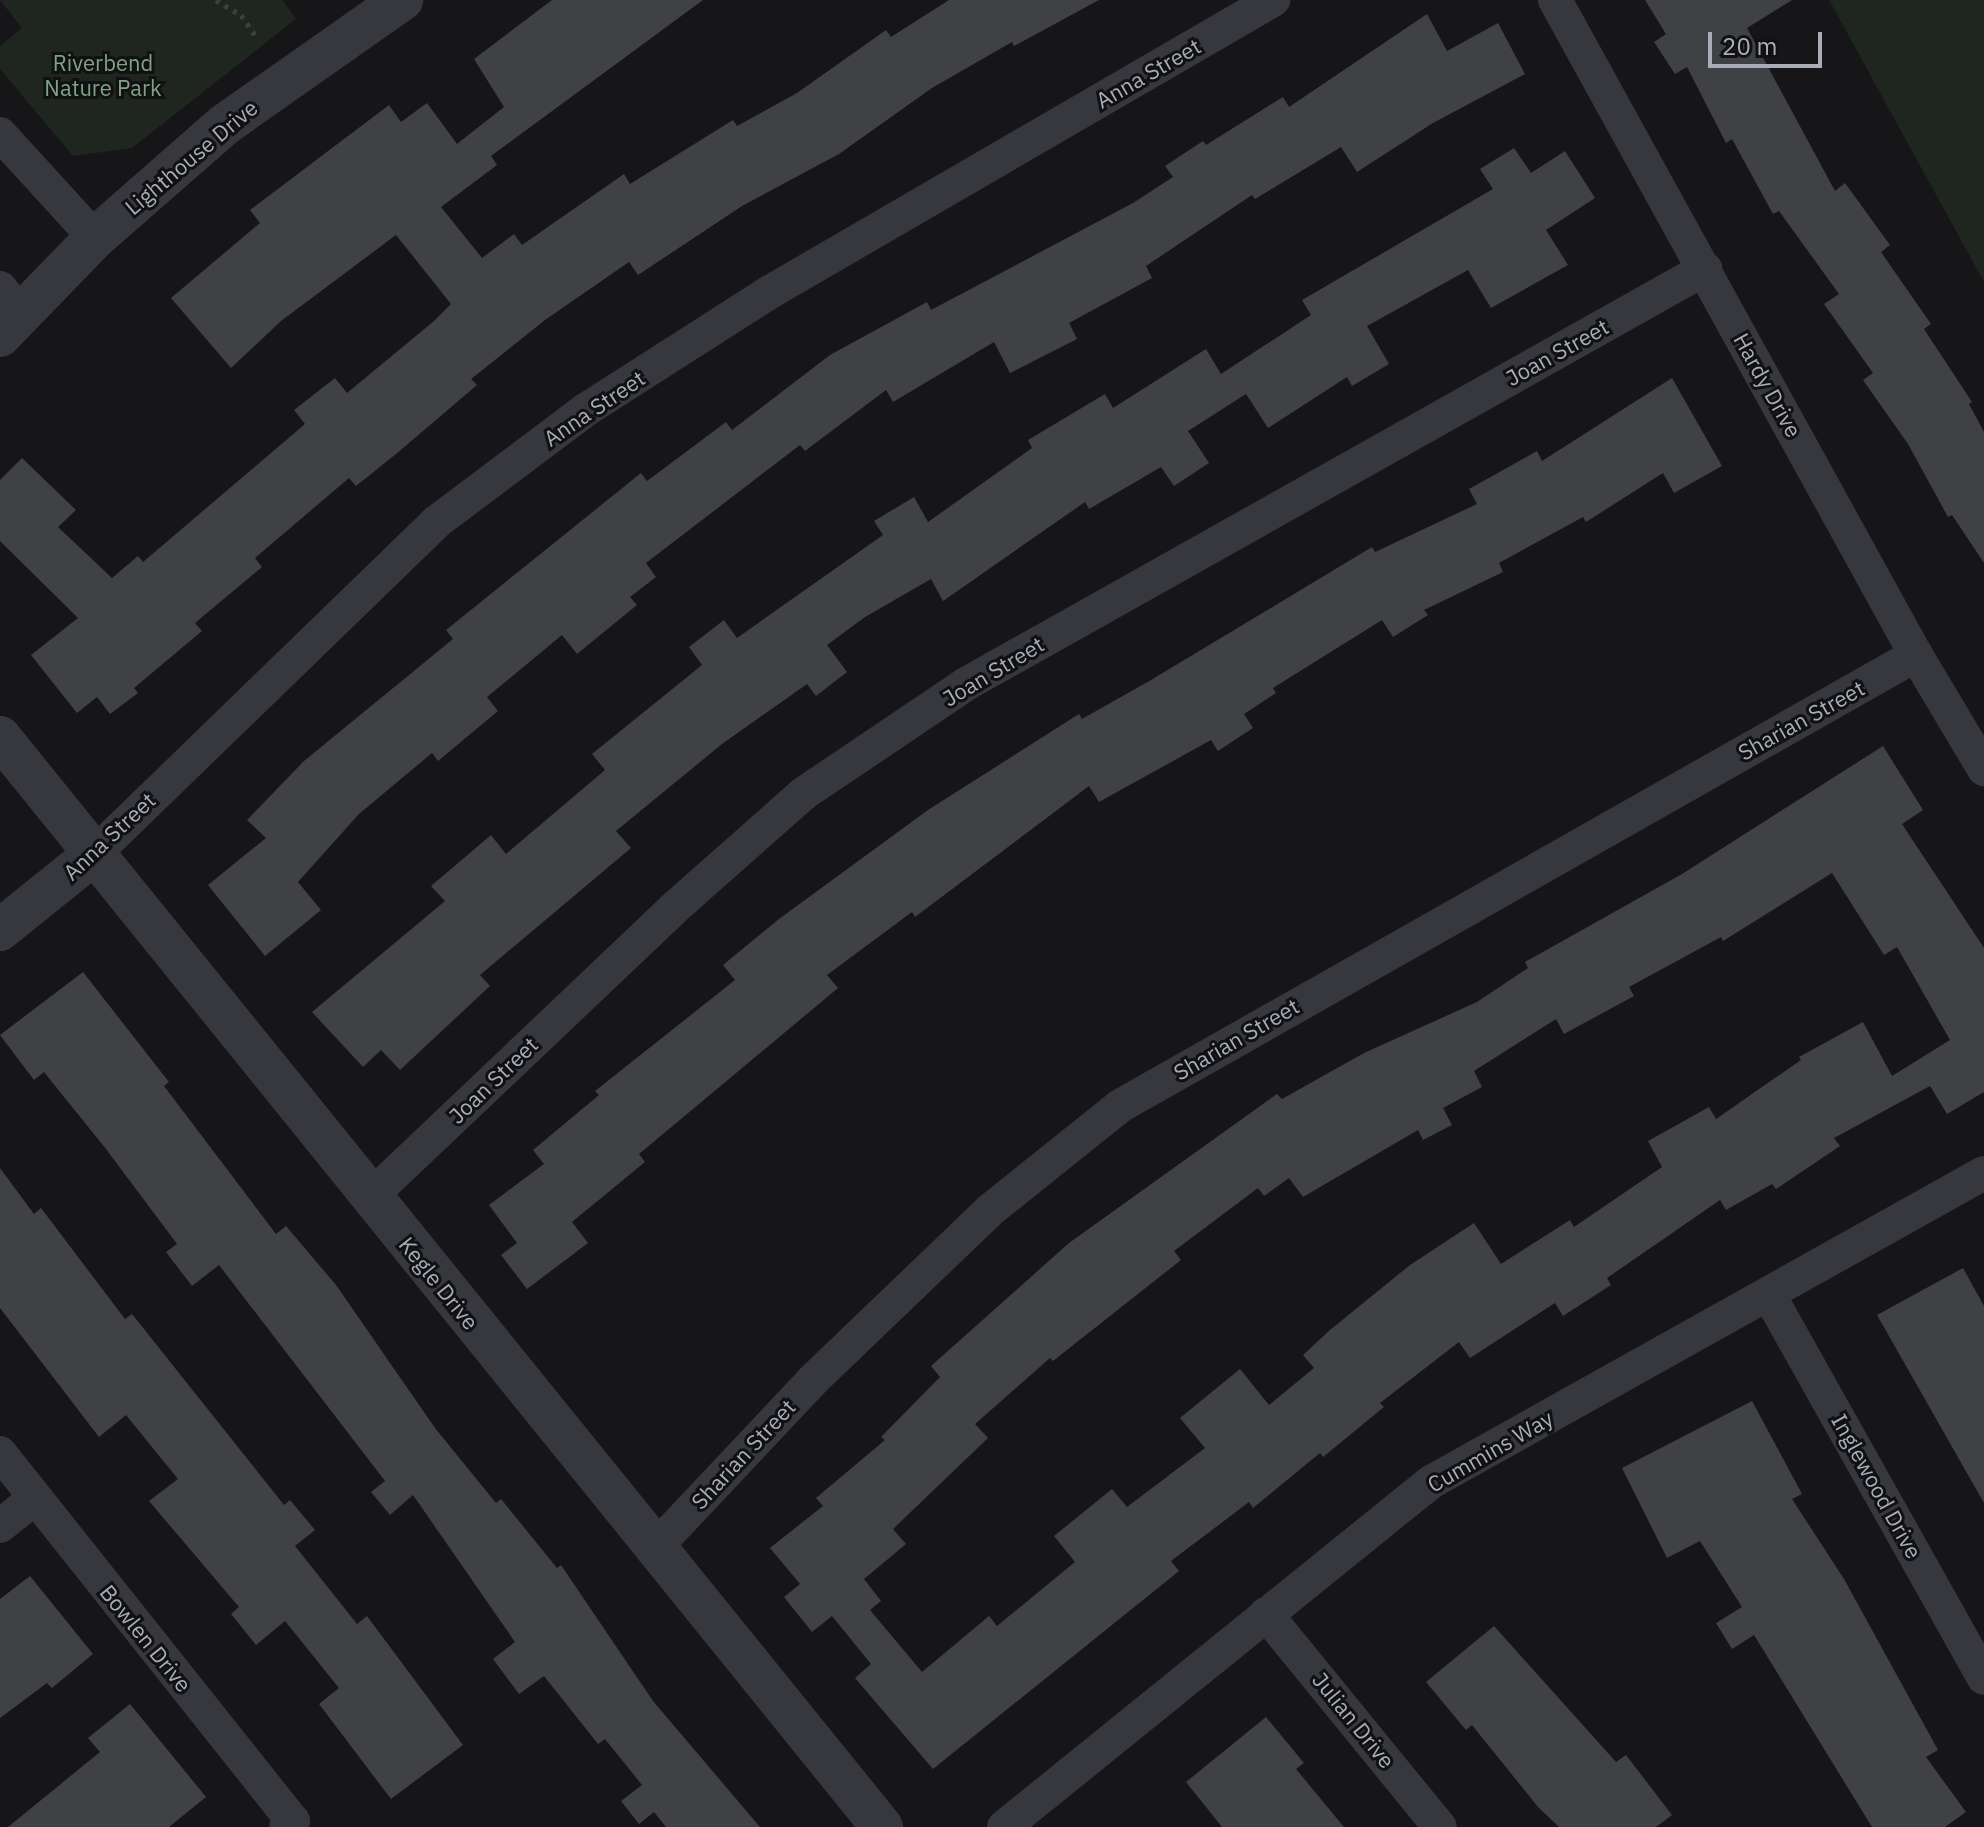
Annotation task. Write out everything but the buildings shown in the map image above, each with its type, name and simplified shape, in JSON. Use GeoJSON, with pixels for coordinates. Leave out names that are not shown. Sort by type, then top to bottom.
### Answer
{"type":"FeatureCollection","features":[{"type":"Feature","properties":{"kind":"street","name":"Lighthouse Drive"},"geometry":{"type":"LineString","coordinates":[[7,313],[224,125],[402,0]]}},
{"type":"Feature","properties":{"kind":"street","name":"Anna Street"},"geometry":{"type":"LineString","coordinates":[[0,930],[93,855],[435,523],[587,409],[770,292],[1273,0]]}},
{"type":"Feature","properties":{"kind":"street","name":"Hardy Drive"},"geometry":{"type":"LineString","coordinates":[[1555,0],[1916,655],[1984,769]]}},
{"type":"Feature","properties":{"kind":"street"},"geometry":{"type":"LineString","coordinates":[[0,134],[95,238]]}},
{"type":"Feature","properties":{"kind":"street","name":"Joan Street"},"geometry":{"type":"LineString","coordinates":[[370,1197],[672,910],[803,794],[966,684],[1705,269]]}},
{"type":"Feature","properties":{"kind":"street","name":"Sharian Street"},"geometry":{"type":"LineString","coordinates":[[653,1550],[812,1381],[978,1221],[1120,1106],[1916,655]]}},
{"type":"Feature","properties":{"kind":"street","name":"Kegle Drive"},"geometry":{"type":"LineString","coordinates":[[0,737],[653,1550],[882,1827]]}},
{"type":"Feature","properties":{"kind":"street","name":"Cummins Way"},"geometry":{"type":"LineString","coordinates":[[1004,1827],[1431,1482],[1984,1173]]}},
{"type":"Feature","properties":{"kind":"street","name":"Inglewood Drive"},"geometry":{"type":"LineString","coordinates":[[1769,1295],[1984,1678]]}},
{"type":"Feature","properties":{"kind":"street","name":"Bowlen Drive"},"geometry":{"type":"LineString","coordinates":[[0,1453],[289,1824]]}},
{"type":"Feature","properties":{"kind":"street"},"geometry":{"type":"LineString","coordinates":[[0,1526],[35,1498]]}},
{"type":"Feature","properties":{"kind":"street","name":"Julian Drive"},"geometry":{"type":"LineString","coordinates":[[1266,1614],[1440,1827]]}},
{"type":"Feature","properties":{"kind":"path"},"geometry":{"type":"LineString","coordinates":[[216,0],[241,15],[258,39]]}},
{"type":"Feature","properties":{"kind":"green space","name":"Riverbend Nature Park"},"geometry":{"type":"Polygon","coordinates":[[[0,0],[282,0],[296,19],[132,148],[73,156],[0,69],[0,46],[22,28],[0,0]]]}},
{"type":"Feature","properties":{"kind":"green space"},"geometry":{"type":"Polygon","coordinates":[[[1829,0],[1984,0],[1984,282],[1829,0]]]}}]}
